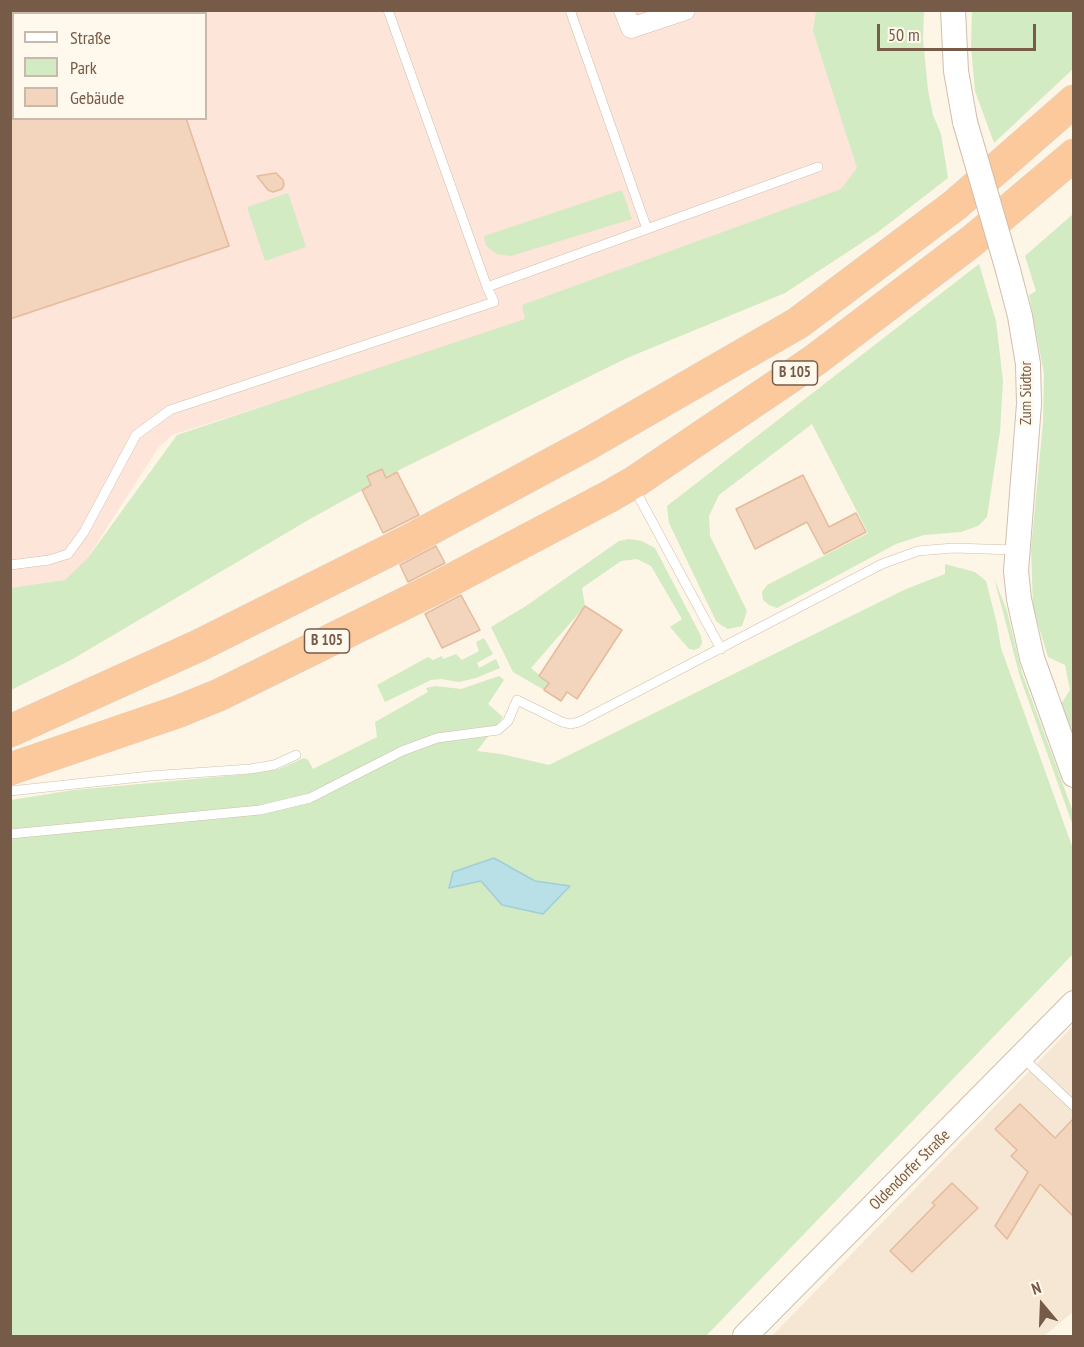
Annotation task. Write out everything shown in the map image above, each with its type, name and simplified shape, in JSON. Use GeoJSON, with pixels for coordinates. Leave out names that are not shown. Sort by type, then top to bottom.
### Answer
{"type":"FeatureCollection","features":[{"type":"Feature","properties":{"kind":"highway","name":"B 105"},"geometry":{"type":"LineString","coordinates":[[10,731],[198,646],[408,541],[588,444],[798,323],[955,205],[1074,101]]}},
{"type":"Feature","properties":{"kind":"highway","name":"B 105"},"geometry":{"type":"LineString","coordinates":[[10,769],[167,716],[219,695],[436,588],[631,483],[815,360],[972,241],[1074,154]]}},
{"type":"Feature","properties":{"kind":"street"},"geometry":{"type":"LineString","coordinates":[[624,10],[631,28],[685,10]]}},
{"type":"Feature","properties":{"kind":"street","name":"Zum Südtor"},"geometry":{"type":"LineString","coordinates":[[952,10],[956,70],[965,122],[1020,316],[1028,364],[1029,404],[1016,571],[1023,623],[1032,658],[1074,775]]}},
{"type":"Feature","properties":{"kind":"street","name":"Oldendorfer Straße"},"geometry":{"type":"LineString","coordinates":[[745,1336],[1074,1003]]}},
{"type":"Feature","properties":{"kind":"lane"},"geometry":{"type":"LineString","coordinates":[[10,565],[49,560],[68,554],[84,532],[136,435],[170,410],[494,302],[388,10]]}},
{"type":"Feature","properties":{"kind":"lane"},"geometry":{"type":"LineString","coordinates":[[570,10],[648,229]]}},
{"type":"Feature","properties":{"kind":"lane"},"geometry":{"type":"LineString","coordinates":[[487,287],[818,167]]}},
{"type":"Feature","properties":{"kind":"lane"},"geometry":{"type":"LineString","coordinates":[[631,483],[721,649]]}},
{"type":"Feature","properties":{"kind":"lane"},"geometry":{"type":"LineString","coordinates":[[10,834],[260,810],[310,798],[402,751],[437,738],[498,730],[508,721],[517,700],[562,722],[570,724],[579,722],[721,649],[763,621],[882,564],[918,550],[953,548],[1017,550]]}},
{"type":"Feature","properties":{"kind":"lane"},"geometry":{"type":"LineString","coordinates":[[10,791],[150,776],[250,769],[274,765],[297,755]]}},
{"type":"Feature","properties":{"kind":"lane"},"geometry":{"type":"LineString","coordinates":[[1021,1056],[1074,1106]]}},
{"type":"Feature","properties":{"kind":"shaded area"},"geometry":{"type":"Polygon","coordinates":[[[11,11],[907,11],[917,144],[845,194],[528,322],[172,435],[158,448],[85,562],[66,584],[11,595],[11,11]]]}},
{"type":"Feature","properties":{"kind":"shaded area"},"geometry":{"type":"Polygon","coordinates":[[[1073,1026],[1073,1312],[1044,1336],[772,1336],[1073,1026]]]}},
{"type":"Feature","properties":{"kind":"green space"},"geometry":{"type":"Polygon","coordinates":[[[816,11],[924,11],[923,39],[928,90],[933,115],[941,134],[948,178],[878,232],[785,293],[627,358],[397,471],[310,519],[71,660],[11,690],[10,588],[65,580],[87,559],[177,435],[525,319],[522,305],[841,189],[857,168],[813,31],[816,11]]]}},
{"type":"Feature","properties":{"kind":"green space"},"geometry":{"type":"Polygon","coordinates":[[[972,11],[1073,11],[1073,69],[994,143],[975,91],[971,46],[972,11]]]}},
{"type":"Feature","properties":{"kind":"green space"},"geometry":{"type":"Polygon","coordinates":[[[622,190],[632,219],[511,256],[497,254],[486,246],[484,236],[622,190]]]}},
{"type":"Feature","properties":{"kind":"green space"},"geometry":{"type":"Polygon","coordinates":[[[288,193],[306,247],[265,261],[247,207],[288,193]]]}},
{"type":"Feature","properties":{"kind":"green space"},"geometry":{"type":"Polygon","coordinates":[[[1073,214],[1073,741],[1061,704],[1070,690],[1065,665],[1048,657],[1033,607],[1031,549],[1043,423],[1044,374],[1029,295],[1036,291],[1025,256],[1073,214]]]}},
{"type":"Feature","properties":{"kind":"green space"},"geometry":{"type":"Polygon","coordinates":[[[979,264],[996,321],[1003,381],[1000,432],[987,517],[978,526],[961,532],[924,535],[896,544],[777,608],[769,605],[763,600],[762,592],[767,585],[868,533],[812,424],[719,495],[709,516],[710,536],[747,611],[742,626],[728,629],[721,625],[716,621],[669,523],[667,506],[979,264]]]}},
{"type":"Feature","properties":{"kind":"green space"},"geometry":{"type":"Polygon","coordinates":[[[629,539],[642,541],[655,548],[701,636],[702,643],[699,648],[689,649],[670,627],[682,619],[651,566],[637,559],[621,561],[582,588],[585,606],[531,668],[549,683],[544,690],[513,672],[491,627],[526,606],[619,541],[629,539]]]}},
{"type":"Feature","properties":{"kind":"green space"},"geometry":{"type":"Polygon","coordinates":[[[945,564],[975,572],[986,581],[1001,648],[1073,849],[1073,954],[706,1336],[11,1336],[11,800],[74,790],[249,774],[279,769],[304,758],[308,760],[313,769],[377,737],[375,722],[428,692],[426,688],[436,686],[461,689],[499,676],[504,680],[488,704],[503,717],[477,751],[549,765],[906,589],[945,574],[945,564]]]}},
{"type":"Feature","properties":{"kind":"green space"},"geometry":{"type":"Polygon","coordinates":[[[994,578],[1007,611],[1022,673],[1073,812],[1073,826],[1020,677],[994,578]]]}},
{"type":"Feature","properties":{"kind":"green space"},"geometry":{"type":"Polygon","coordinates":[[[484,638],[493,654],[477,663],[479,668],[496,659],[500,668],[459,682],[431,680],[385,702],[377,685],[428,657],[433,660],[442,656],[443,659],[456,654],[462,660],[479,651],[476,642],[484,638]]]}},
{"type":"Feature","properties":{"kind":"water"},"geometry":{"type":"Polygon","coordinates":[[[494,858],[535,881],[570,886],[543,914],[502,905],[481,881],[449,888],[453,872],[494,858]]]}},
{"type":"Feature","properties":{"kind":"building"},"geometry":{"type":"Polygon","coordinates":[[[10,118],[12,120],[187,120],[229,246],[10,319],[10,118]]]}},
{"type":"Feature","properties":{"kind":"building"},"geometry":{"type":"Polygon","coordinates":[[[276,173],[283,180],[284,185],[282,189],[273,192],[268,190],[257,176],[276,173]]]}},
{"type":"Feature","properties":{"kind":"building"},"geometry":{"type":"Polygon","coordinates":[[[382,469],[386,478],[397,472],[419,515],[383,533],[362,490],[371,485],[367,476],[382,469]]]}},
{"type":"Feature","properties":{"kind":"building"},"geometry":{"type":"Polygon","coordinates":[[[803,475],[829,527],[856,513],[866,532],[824,554],[807,522],[755,549],[736,509],[803,475]]]}},
{"type":"Feature","properties":{"kind":"building"},"geometry":{"type":"Polygon","coordinates":[[[436,546],[445,563],[408,582],[400,565],[436,546]]]}},
{"type":"Feature","properties":{"kind":"building"},"geometry":{"type":"Polygon","coordinates":[[[461,595],[480,630],[442,648],[425,614],[461,595]]]}},
{"type":"Feature","properties":{"kind":"building"},"geometry":{"type":"Polygon","coordinates":[[[585,606],[622,630],[577,699],[567,692],[561,701],[544,690],[549,683],[539,676],[585,606]]]}},
{"type":"Feature","properties":{"kind":"building"},"geometry":{"type":"Polygon","coordinates":[[[1020,1104],[1055,1138],[1074,1118],[1074,1217],[1040,1184],[1007,1239],[995,1226],[1028,1172],[1011,1156],[1017,1150],[995,1129],[1020,1104]]]}},
{"type":"Feature","properties":{"kind":"building"},"geometry":{"type":"Polygon","coordinates":[[[952,1183],[978,1208],[912,1272],[890,1251],[935,1205],[932,1203],[952,1183]]]}}]}
